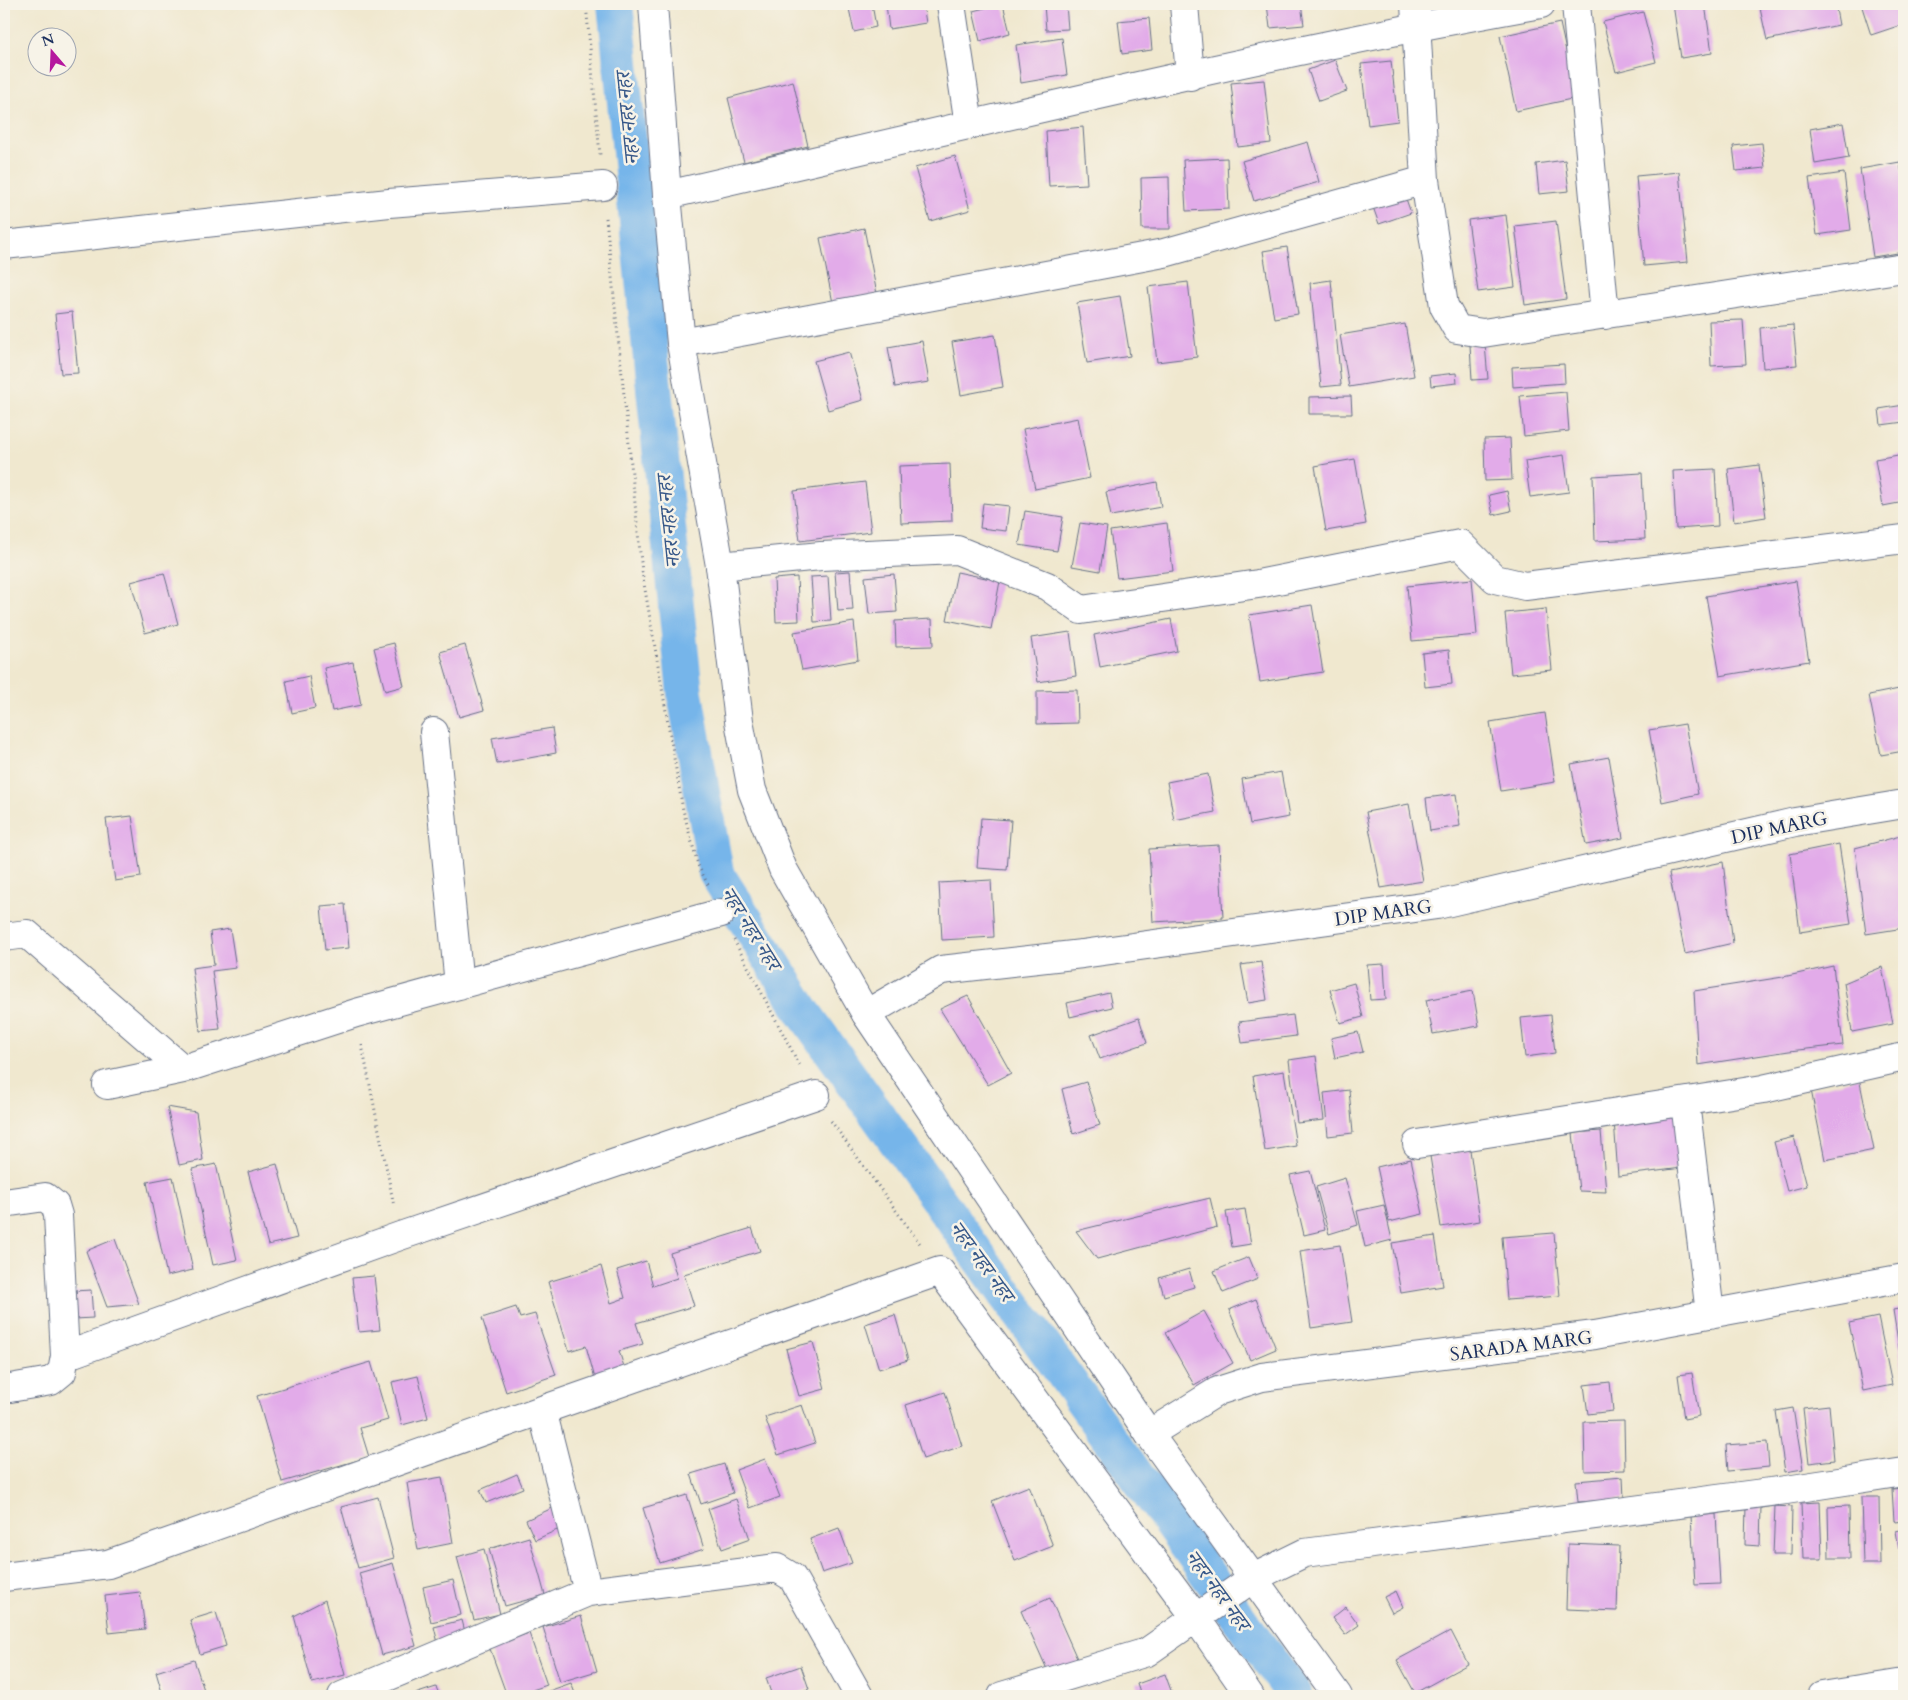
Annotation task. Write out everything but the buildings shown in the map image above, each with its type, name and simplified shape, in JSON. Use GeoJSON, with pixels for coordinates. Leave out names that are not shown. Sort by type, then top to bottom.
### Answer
{"type":"FeatureCollection","features":[{"type":"Feature","properties":{"kind":"street"},"geometry":{"type":"LineString","coordinates":[[653,4],[667,195],[681,344],[720,566],[739,721],[752,790],[783,869],[866,1014],[1149,1434],[1246,1582],[1338,1696]]}},
{"type":"Feature","properties":{"kind":"street"},"geometry":{"type":"LineString","coordinates":[[951,4],[970,125]]}},
{"type":"Feature","properties":{"kind":"street"},"geometry":{"type":"LineString","coordinates":[[1184,4],[1190,76]]}},
{"type":"Feature","properties":{"kind":"street"},"geometry":{"type":"LineString","coordinates":[[667,195],[1190,76],[1416,15],[1542,4]]}},
{"type":"Feature","properties":{"kind":"street"},"geometry":{"type":"LineString","coordinates":[[1576,4],[1605,315]]}},
{"type":"Feature","properties":{"kind":"street"},"geometry":{"type":"LineString","coordinates":[[1416,15],[1425,180],[1444,306],[1457,329],[1483,333],[1904,268]]}},
{"type":"Feature","properties":{"kind":"street"},"geometry":{"type":"LineString","coordinates":[[681,344],[1164,253],[1425,180]]}},
{"type":"Feature","properties":{"kind":"street"},"geometry":{"type":"LineString","coordinates":[[4,246],[390,202],[603,186]]}},
{"type":"Feature","properties":{"kind":"street"},"geometry":{"type":"LineString","coordinates":[[720,566],[821,556],[957,550],[1047,586],[1081,610],[1258,584],[1460,544],[1495,579],[1525,586],[1904,540]]}},
{"type":"Feature","properties":{"kind":"street"},"geometry":{"type":"LineString","coordinates":[[434,732],[459,985]]}},
{"type":"Feature","properties":{"kind":"street","name":"DIP MARG"},"geometry":{"type":"LineString","coordinates":[[866,1014],[941,970],[1082,954],[1436,905],[1795,822],[1904,804]]}},
{"type":"Feature","properties":{"kind":"street"},"geometry":{"type":"LineString","coordinates":[[106,1085],[183,1069],[356,1013],[721,913]]}},
{"type":"Feature","properties":{"kind":"street"},"geometry":{"type":"LineString","coordinates":[[4,937],[28,934],[183,1069]]}},
{"type":"Feature","properties":{"kind":"street"},"geometry":{"type":"LineString","coordinates":[[1417,1144],[1764,1089],[1904,1057]]}},
{"type":"Feature","properties":{"kind":"street"},"geometry":{"type":"LineString","coordinates":[[65,1356],[400,1236],[816,1095]]}},
{"type":"Feature","properties":{"kind":"street"},"geometry":{"type":"LineString","coordinates":[[1685,1102],[1710,1314]]}},
{"type":"Feature","properties":{"kind":"street"},"geometry":{"type":"LineString","coordinates":[[4,1203],[45,1197],[55,1205],[58,1216],[65,1356],[62,1372],[51,1381],[4,1388]]}},
{"type":"Feature","properties":{"kind":"street"},"geometry":{"type":"LineString","coordinates":[[4,1577],[108,1564],[940,1271],[1199,1616],[1250,1696]]}},
{"type":"Feature","properties":{"kind":"street","name":"SARADA MARG"},"geometry":{"type":"LineString","coordinates":[[1149,1434],[1218,1391],[1262,1378],[1595,1336],[1904,1278]]}},
{"type":"Feature","properties":{"kind":"street"},"geometry":{"type":"LineString","coordinates":[[542,1410],[588,1592]]}},
{"type":"Feature","properties":{"kind":"street"},"geometry":{"type":"LineString","coordinates":[[1002,1696],[1147,1652],[1246,1582],[1304,1553],[1776,1491],[1904,1472]]}},
{"type":"Feature","properties":{"kind":"street"},"geometry":{"type":"LineString","coordinates":[[342,1696],[588,1592],[777,1568],[792,1578],[859,1696]]}},
{"type":"Feature","properties":{"kind":"street"},"geometry":{"type":"LineString","coordinates":[[1822,1696],[1904,1682]]}},
{"type":"Feature","properties":{"kind":"path"},"geometry":{"type":"LineString","coordinates":[[586,4],[642,572],[683,810],[698,865],[823,1109],[940,1271]]}},
{"type":"Feature","properties":{"kind":"path"},"geometry":{"type":"LineString","coordinates":[[356,1013],[400,1236]]}},
{"type":"Feature","properties":{"kind":"waterway","name":"नहर नहर नहर"},"geometry":{"type":"LineString","coordinates":[[615,4],[685,694],[716,873],[804,1013],[1295,1696]]}}]}
